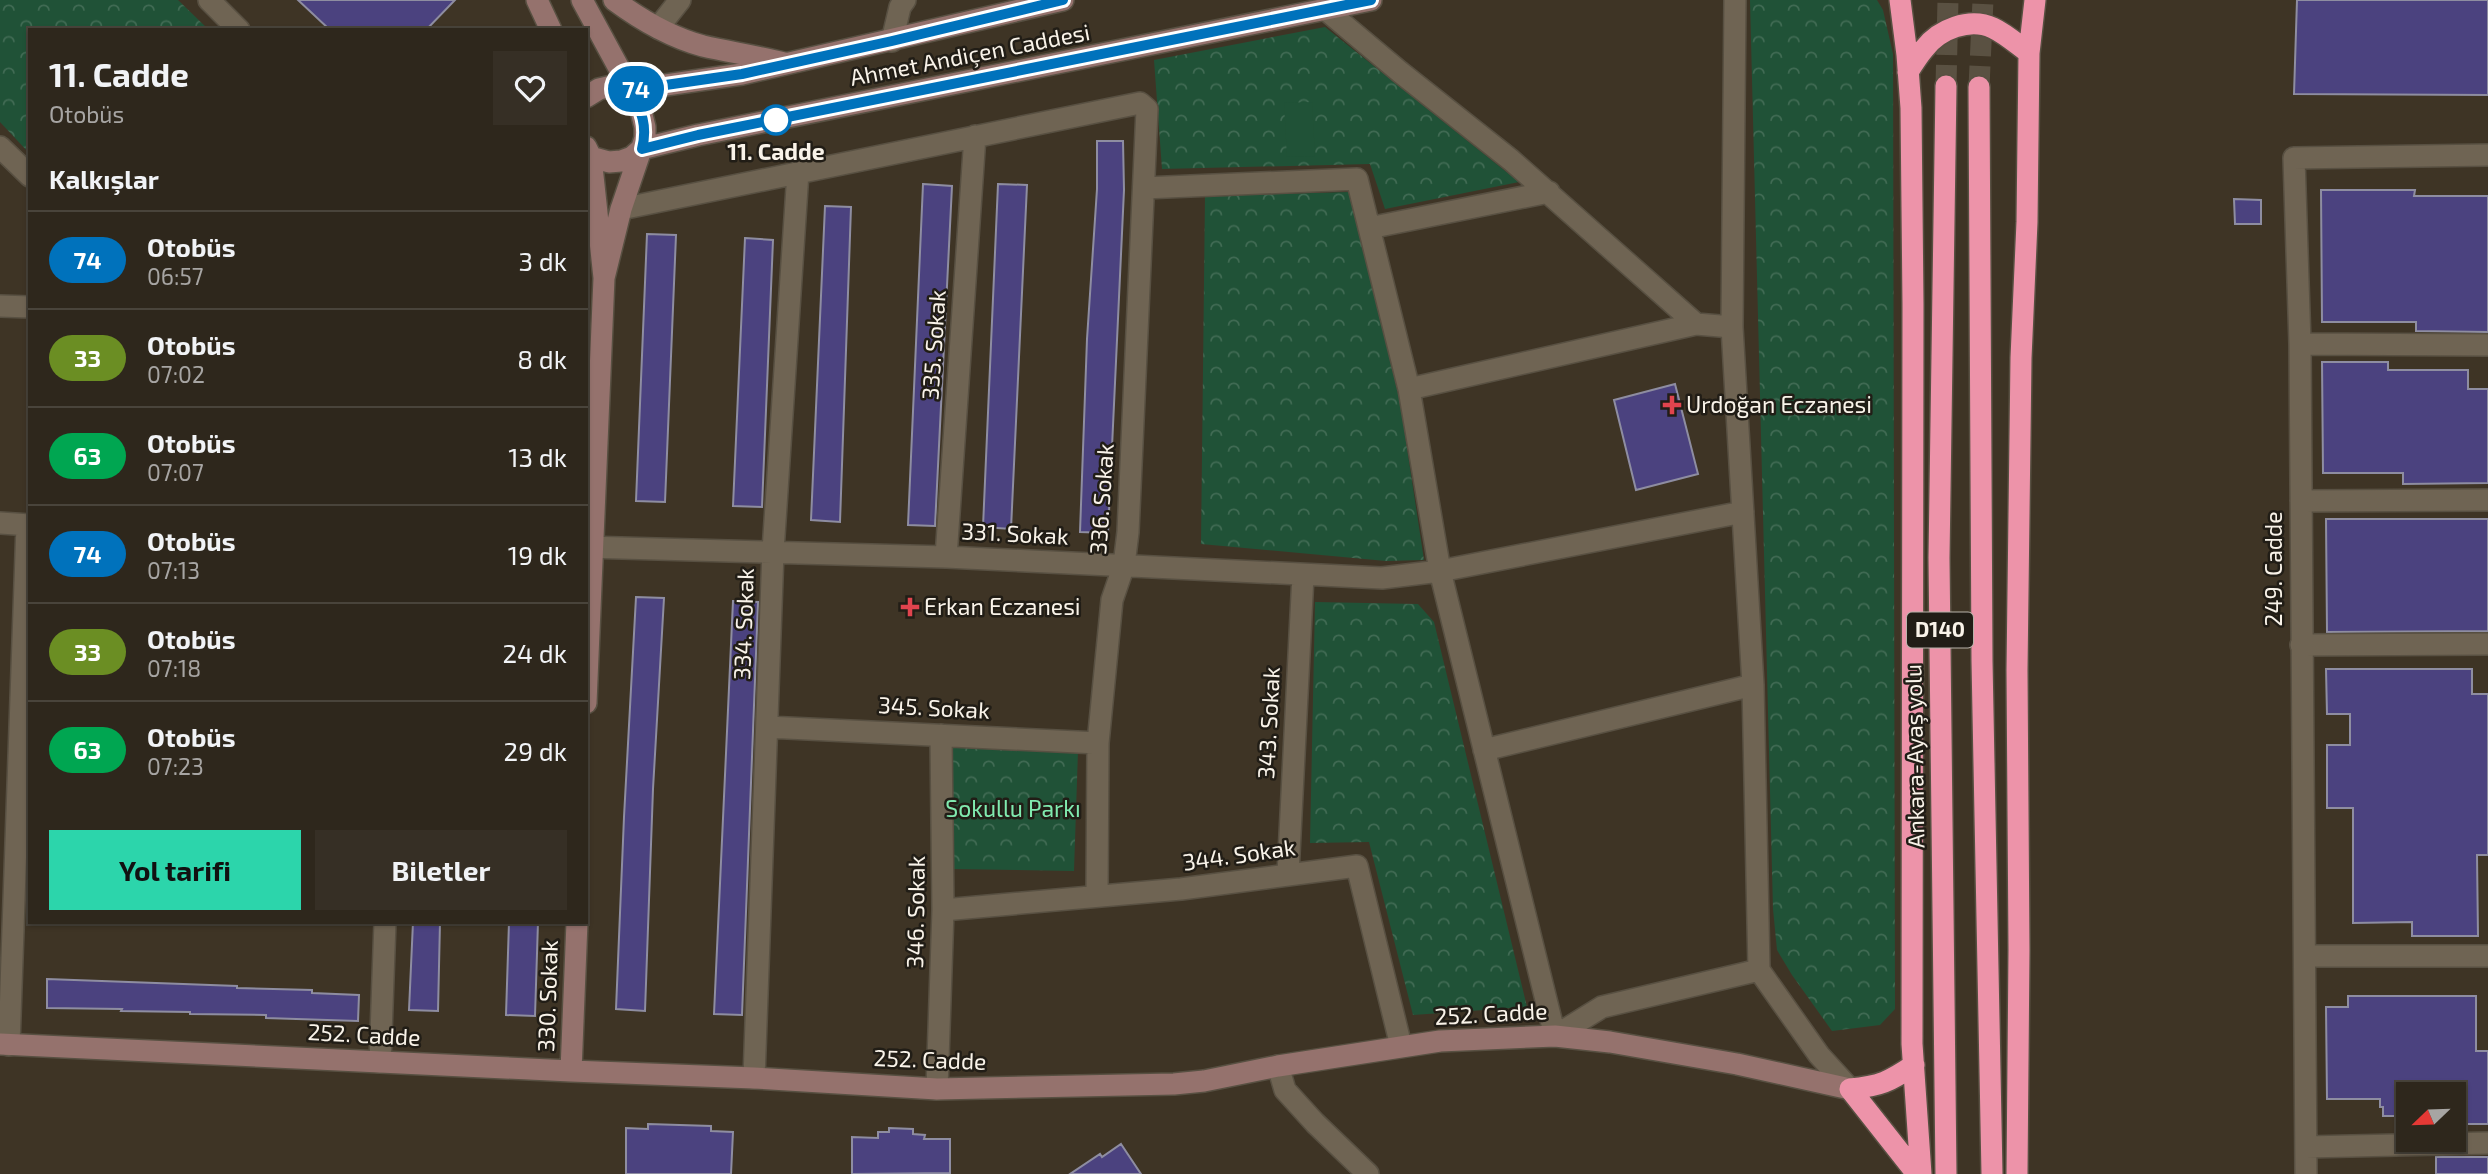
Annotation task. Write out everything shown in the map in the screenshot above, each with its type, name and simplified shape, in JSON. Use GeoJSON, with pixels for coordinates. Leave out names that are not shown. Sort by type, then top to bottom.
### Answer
{"type":"FeatureCollection","features":[{"type":"Feature","properties":{"kind":"highway"},"geometry":{"type":"LineString","coordinates":[[1900,0],[1911,108],[1912,939],[1919,1174]]}},
{"type":"Feature","properties":{"kind":"highway"},"geometry":{"type":"LineString","coordinates":[[2017,1174],[2021,358],[2027,222],[2029,53],[2035,0]]}},
{"type":"Feature","properties":{"kind":"highway"},"geometry":{"type":"LineString","coordinates":[[1908,72],[1925,46],[1964,24],[1975,23],[1990,27],[2029,53]]}},
{"type":"Feature","properties":{"kind":"highway","name":"Ankara-Ayaş yolu"},"geometry":{"type":"LineString","coordinates":[[1946,86],[1939,558],[1946,1174]]}},
{"type":"Feature","properties":{"kind":"highway","name":"D140"},"geometry":{"type":"LineString","coordinates":[[1979,87],[1982,647],[1992,1174]]}},
{"type":"Feature","properties":{"kind":"highway"},"geometry":{"type":"LineString","coordinates":[[1850,1088],[1878,1086],[1914,1065]]}},
{"type":"Feature","properties":{"kind":"highway"},"geometry":{"type":"LineString","coordinates":[[1850,1088],[1919,1174]]}},
{"type":"Feature","properties":{"kind":"main road"},"geometry":{"type":"LineString","coordinates":[[537,0],[550,28]]}},
{"type":"Feature","properties":{"kind":"main road"},"geometry":{"type":"LineString","coordinates":[[582,0],[644,116],[645,127],[642,149],[621,209],[604,278]]}},
{"type":"Feature","properties":{"kind":"main road"},"geometry":{"type":"LineString","coordinates":[[614,0],[658,28],[701,45],[786,63]]}},
{"type":"Feature","properties":{"kind":"main road","name":"Ahmet Andiçen Caddesi"},"geometry":{"type":"LineString","coordinates":[[588,96],[611,86],[631,90],[742,74],[1063,0]]}},
{"type":"Feature","properties":{"kind":"main road","name":"Ahmet Andiçen Caddesi"},"geometry":{"type":"LineString","coordinates":[[589,152],[609,162],[621,161],[642,149],[698,135],[1371,0]]}},
{"type":"Feature","properties":{"kind":"main road"},"geometry":{"type":"LineString","coordinates":[[588,599],[604,278],[589,152]]}},
{"type":"Feature","properties":{"kind":"main road","name":"330. Sokak"},"geometry":{"type":"LineString","coordinates":[[571,1071],[577,924]]}},
{"type":"Feature","properties":{"kind":"main road","name":"252. Cadde"},"geometry":{"type":"LineString","coordinates":[[4,1044],[754,1077],[937,1089],[1174,1084],[1440,1041],[1555,1036],[1610,1042],[1737,1064],[1850,1088]]}},
{"type":"Feature","properties":{"kind":"street"},"geometry":{"type":"LineString","coordinates":[[209,0],[237,28]]}},
{"type":"Feature","properties":{"kind":"street"},"geometry":{"type":"LineString","coordinates":[[658,28],[680,0]]}},
{"type":"Feature","properties":{"kind":"street"},"geometry":{"type":"LineString","coordinates":[[892,41],[900,7],[905,0]]}},
{"type":"Feature","properties":{"kind":"street"},"geometry":{"type":"LineString","coordinates":[[1735,0],[1732,327],[1753,685],[1759,970],[1819,1055],[1850,1088]]}},
{"type":"Feature","properties":{"kind":"street"},"geometry":{"type":"LineString","coordinates":[[1325,9],[1549,192],[1696,324]]}},
{"type":"Feature","properties":{"kind":"street","name":"336. Sokak"},"geometry":{"type":"LineString","coordinates":[[975,136],[1140,103],[1147,109],[1128,532],[1124,565],[1112,600],[1098,743],[1097,895]]}},
{"type":"Feature","properties":{"kind":"street"},"geometry":{"type":"LineString","coordinates":[[621,209],[975,136]]}},
{"type":"Feature","properties":{"kind":"street","name":"335. Sokak"},"geometry":{"type":"LineString","coordinates":[[946,557],[975,136]]}},
{"type":"Feature","properties":{"kind":"street"},"geometry":{"type":"LineString","coordinates":[[0,147],[28,174]]}},
{"type":"Feature","properties":{"kind":"street","name":"249. Cadde"},"geometry":{"type":"LineString","coordinates":[[2306,1174],[2300,344],[2294,158],[2488,155]]}},
{"type":"Feature","properties":{"kind":"street","name":"334. Sokak"},"geometry":{"type":"LineString","coordinates":[[754,1077],[773,551],[798,172]]}},
{"type":"Feature","properties":{"kind":"street"},"geometry":{"type":"LineString","coordinates":[[1144,188],[1357,178],[1409,389],[1440,571],[1555,1036],[1602,1007],[1759,970]]}},
{"type":"Feature","properties":{"kind":"street"},"geometry":{"type":"LineString","coordinates":[[1369,228],[1549,192]]}},
{"type":"Feature","properties":{"kind":"street"},"geometry":{"type":"LineString","coordinates":[[0,306],[28,307]]}},
{"type":"Feature","properties":{"kind":"street"},"geometry":{"type":"LineString","coordinates":[[1409,389],[1696,324],[1732,327]]}},
{"type":"Feature","properties":{"kind":"street"},"geometry":{"type":"LineString","coordinates":[[2300,344],[2488,345]]}},
{"type":"Feature","properties":{"kind":"street"},"geometry":{"type":"LineString","coordinates":[[2301,501],[2488,500]]}},
{"type":"Feature","properties":{"kind":"street","name":"331. Sokak"},"geometry":{"type":"LineString","coordinates":[[589,547],[946,557],[1382,578],[1440,571],[1743,512]]}},
{"type":"Feature","properties":{"kind":"street"},"geometry":{"type":"LineString","coordinates":[[0,523],[28,525],[15,856],[4,1044]]}},
{"type":"Feature","properties":{"kind":"street","name":"343. Sokak"},"geometry":{"type":"LineString","coordinates":[[1288,874],[1303,575]]}},
{"type":"Feature","properties":{"kind":"street"},"geometry":{"type":"LineString","coordinates":[[2301,645],[2488,644]]}},
{"type":"Feature","properties":{"kind":"street"},"geometry":{"type":"LineString","coordinates":[[1484,750],[1753,685]]}},
{"type":"Feature","properties":{"kind":"street","name":"345. Sokak"},"geometry":{"type":"LineString","coordinates":[[767,726],[1098,743]]}},
{"type":"Feature","properties":{"kind":"street","name":"346. Sokak"},"geometry":{"type":"LineString","coordinates":[[937,1089],[943,910],[941,735]]}},
{"type":"Feature","properties":{"kind":"street","name":"344. Sokak"},"geometry":{"type":"LineString","coordinates":[[943,910],[1181,889],[1357,866],[1401,1046]]}},
{"type":"Feature","properties":{"kind":"street"},"geometry":{"type":"LineString","coordinates":[[380,1062],[385,924]]}},
{"type":"Feature","properties":{"kind":"street"},"geometry":{"type":"LineString","coordinates":[[2305,956],[2488,956]]}},
{"type":"Feature","properties":{"kind":"street"},"geometry":{"type":"LineString","coordinates":[[1278,1066],[1285,1090],[1368,1174]]}},
{"type":"Feature","properties":{"kind":"street"},"geometry":{"type":"LineString","coordinates":[[2306,1147],[2488,1143]]}},
{"type":"Feature","properties":{"kind":"green space"},"geometry":{"type":"Polygon","coordinates":[[[0,0],[178,0],[207,28],[28,28],[28,152],[0,122],[0,0]]]}},
{"type":"Feature","properties":{"kind":"green space"},"geometry":{"type":"Polygon","coordinates":[[[1750,0],[1877,0],[1883,10],[1893,54],[1895,1009],[1880,1025],[1832,1031],[1777,950],[1773,909],[1750,0]]]}},
{"type":"Feature","properties":{"kind":"green space"},"geometry":{"type":"Polygon","coordinates":[[[1325,27],[1519,182],[1385,209],[1370,164],[1162,169],[1154,60],[1325,27]]]}},
{"type":"Feature","properties":{"kind":"green space"},"geometry":{"type":"Polygon","coordinates":[[[1312,102],[1315,156],[1287,157],[1284,103],[1312,102]]]}},
{"type":"Feature","properties":{"kind":"green space"},"geometry":{"type":"Polygon","coordinates":[[[1350,192],[1400,402],[1424,560],[1386,561],[1201,544],[1205,196],[1350,192]]]}},
{"type":"Feature","properties":{"kind":"green space"},"geometry":{"type":"Polygon","coordinates":[[[1315,602],[1418,604],[1434,622],[1527,1007],[1413,1015],[1369,842],[1310,843],[1315,602]]]}},
{"type":"Feature","properties":{"kind":"green space","name":"Sokullu Parkı"},"geometry":{"type":"Polygon","coordinates":[[[952,746],[1078,751],[1074,871],[950,869],[952,746]]]}},
{"type":"Feature","properties":{"kind":"building"},"geometry":{"type":"Polygon","coordinates":[[[298,0],[455,0],[428,28],[328,28],[298,0]]]}},
{"type":"Feature","properties":{"kind":"building"},"geometry":{"type":"Polygon","coordinates":[[[2297,0],[2488,0],[2488,95],[2294,94],[2297,0]]]}},
{"type":"Feature","properties":{"kind":"building"},"geometry":{"type":"Polygon","coordinates":[[[1097,141],[1123,141],[1124,190],[1108,533],[1080,532],[1097,141]]]}},
{"type":"Feature","properties":{"kind":"building"},"geometry":{"type":"Polygon","coordinates":[[[923,184],[952,186],[935,526],[908,525],[923,184]]]}},
{"type":"Feature","properties":{"kind":"building"},"geometry":{"type":"Polygon","coordinates":[[[998,184],[1027,185],[1011,529],[983,527],[998,184]]]}},
{"type":"Feature","properties":{"kind":"building"},"geometry":{"type":"Polygon","coordinates":[[[2321,190],[2415,190],[2414,196],[2488,196],[2488,332],[2416,331],[2416,322],[2322,322],[2321,190]]]}},
{"type":"Feature","properties":{"kind":"building"},"geometry":{"type":"Polygon","coordinates":[[[2234,199],[2261,200],[2261,224],[2235,224],[2234,199]]]}},
{"type":"Feature","properties":{"kind":"building"},"geometry":{"type":"Polygon","coordinates":[[[825,206],[851,207],[840,522],[811,520],[825,206]]]}},
{"type":"Feature","properties":{"kind":"building"},"geometry":{"type":"Polygon","coordinates":[[[647,234],[676,235],[665,502],[636,501],[647,234]]]}},
{"type":"Feature","properties":{"kind":"building"},"geometry":{"type":"Polygon","coordinates":[[[745,238],[773,240],[762,507],[733,506],[745,238]]]}},
{"type":"Feature","properties":{"kind":"building"},"geometry":{"type":"Polygon","coordinates":[[[2322,362],[2388,362],[2388,370],[2468,370],[2468,389],[2488,389],[2488,483],[2403,484],[2403,473],[2323,473],[2322,362]]]}},
{"type":"Feature","properties":{"kind":"building"},"geometry":{"type":"Polygon","coordinates":[[[1675,384],[1698,474],[1636,490],[1614,400],[1675,384]]]}},
{"type":"Feature","properties":{"kind":"building"},"geometry":{"type":"Polygon","coordinates":[[[2326,519],[2488,519],[2488,631],[2327,632],[2326,519]]]}},
{"type":"Feature","properties":{"kind":"building"},"geometry":{"type":"Polygon","coordinates":[[[636,597],[664,598],[653,789],[645,1011],[616,1009],[636,597]]]}},
{"type":"Feature","properties":{"kind":"building"},"geometry":{"type":"Polygon","coordinates":[[[733,601],[758,602],[742,1015],[714,1014],[733,601]]]}},
{"type":"Feature","properties":{"kind":"building"},"geometry":{"type":"Polygon","coordinates":[[[2326,669],[2472,669],[2472,694],[2488,694],[2488,855],[2477,855],[2478,936],[2412,936],[2412,922],[2353,923],[2353,808],[2327,808],[2327,745],[2350,745],[2350,714],[2327,714],[2326,669]]]}},
{"type":"Feature","properties":{"kind":"building"},"geometry":{"type":"Polygon","coordinates":[[[413,924],[440,924],[438,1011],[409,1010],[413,924]]]}},
{"type":"Feature","properties":{"kind":"building"},"geometry":{"type":"Polygon","coordinates":[[[509,924],[538,924],[535,1016],[506,1015],[509,924]]]}},
{"type":"Feature","properties":{"kind":"building"},"geometry":{"type":"Polygon","coordinates":[[[47,979],[237,986],[359,995],[358,1021],[266,1018],[266,1015],[47,1008],[47,979]]]}},
{"type":"Feature","properties":{"kind":"building"},"geometry":{"type":"Polygon","coordinates":[[[2348,996],[2476,996],[2476,1051],[2488,1051],[2488,1124],[2466,1124],[2466,1082],[2396,1082],[2396,1116],[2383,1116],[2380,1099],[2327,1099],[2326,1007],[2348,1007],[2348,996]]]}},
{"type":"Feature","properties":{"kind":"building"},"geometry":{"type":"Polygon","coordinates":[[[648,1124],[711,1126],[711,1131],[733,1132],[731,1174],[626,1174],[626,1128],[648,1129],[648,1124]]]}},
{"type":"Feature","properties":{"kind":"building"},"geometry":{"type":"Polygon","coordinates":[[[889,1128],[913,1129],[913,1134],[925,1135],[924,1139],[950,1139],[950,1173],[852,1174],[852,1137],[878,1138],[878,1132],[889,1132],[889,1128]]]}},
{"type":"Feature","properties":{"kind":"building"},"geometry":{"type":"Polygon","coordinates":[[[1121,1144],[1141,1174],[1070,1174],[1100,1154],[1102,1157],[1121,1144]]]}},
{"type":"Feature","properties":{"kind":"building"},"geometry":{"type":"Polygon","coordinates":[[[2436,1157],[2488,1157],[2488,1174],[2436,1174],[2436,1157]]]}},
{"type":"Feature","properties":{"kind":"tunnel"},"geometry":{"type":"LineString","coordinates":[[1946,86],[1948,0]]}},
{"type":"Feature","properties":{"kind":"tunnel"},"geometry":{"type":"LineString","coordinates":[[1979,87],[1983,0]]}},
{"type":"Feature","properties":{"kind":"bus line","name":"74"},"geometry":{"type":"LineString","coordinates":[[1063,0],[742,74],[631,90],[644,116],[645,138],[642,149],[698,135],[1371,0]]}},
{"type":"Feature","properties":{"kind":"place","name":"11. Cadde"},"geometry":{"type":"Point","coordinates":[776,120]}},
{"type":"Feature","properties":{"kind":"place","name":"Urdoğan Eczanesi"},"geometry":{"type":"Point","coordinates":[1672,405]}},
{"type":"Feature","properties":{"kind":"place","name":"Erkan Eczanesi"},"geometry":{"type":"Point","coordinates":[910,607]}}]}
